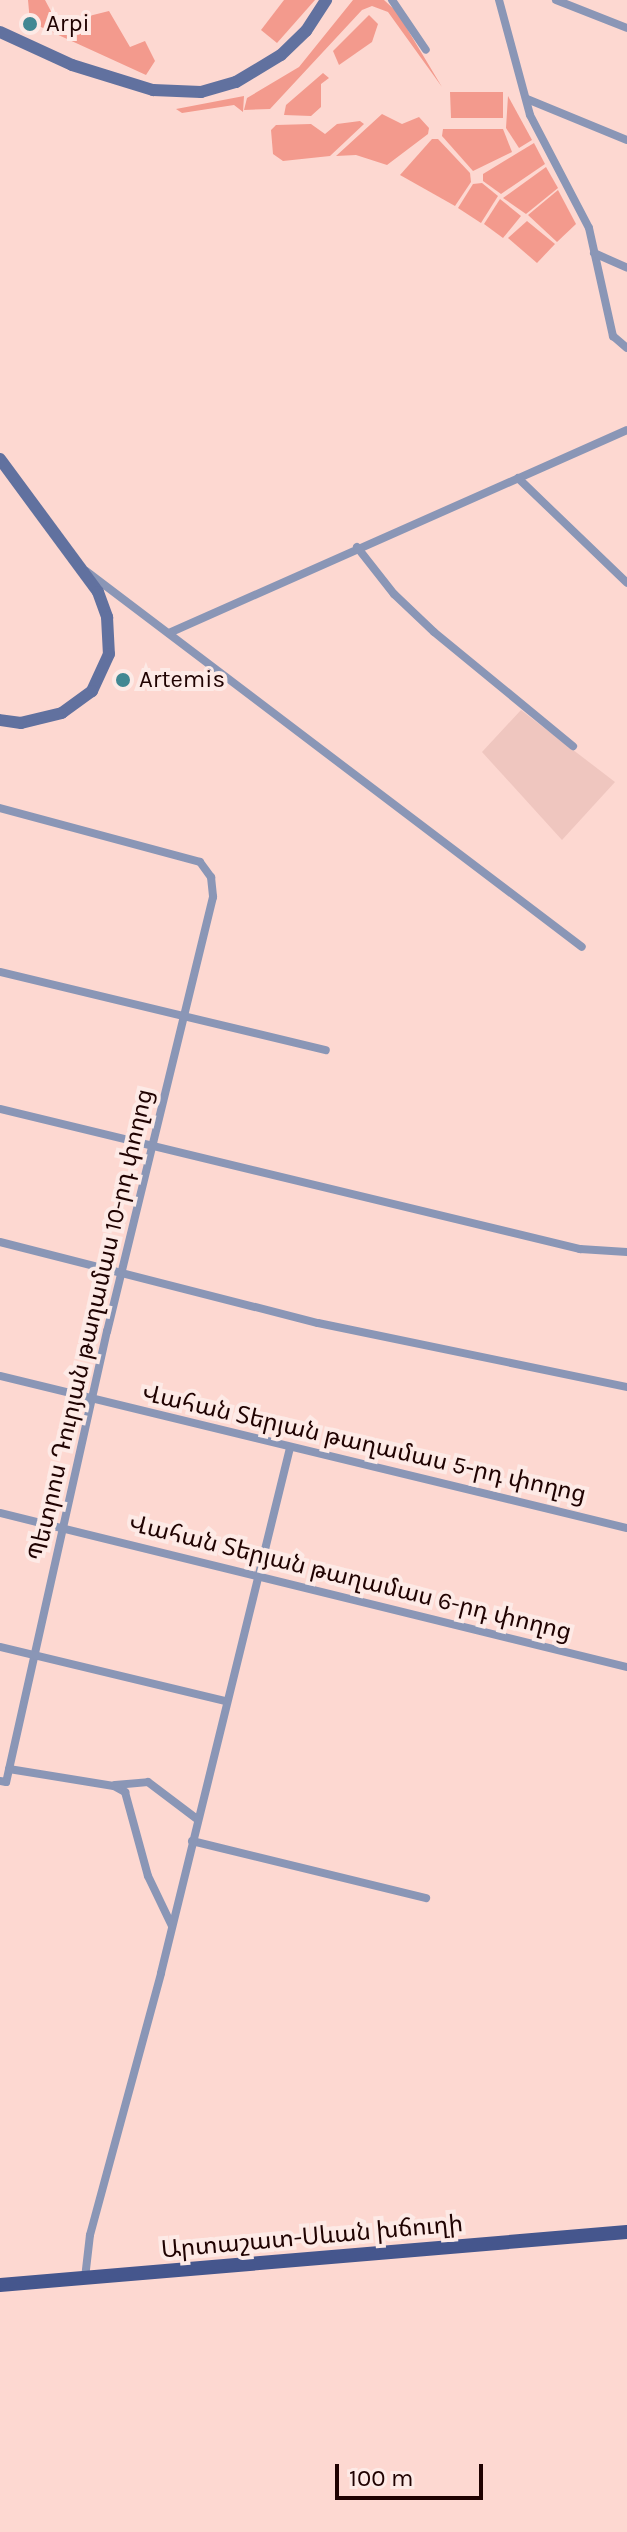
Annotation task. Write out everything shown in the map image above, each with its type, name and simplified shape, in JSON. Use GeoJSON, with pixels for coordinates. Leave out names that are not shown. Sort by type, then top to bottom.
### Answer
{"type":"FeatureCollection","features":[{"type":"Feature","properties":{"kind":"main road"},"geometry":{"type":"LineString","coordinates":[[0,32],[72,65],[153,90],[201,92],[236,82],[281,55],[306,31],[326,0]]}},
{"type":"Feature","properties":{"kind":"main road"},"geometry":{"type":"LineString","coordinates":[[0,459],[24,497],[85,570],[107,617],[109,654],[103,673],[92,691],[62,713],[21,723],[0,720]]}},
{"type":"Feature","properties":{"kind":"main road","name":"Արտաշատ-Սևան խճուղի"},"geometry":{"type":"LineString","coordinates":[[0,2285],[627,2232]]}},
{"type":"Feature","properties":{"kind":"street"},"geometry":{"type":"LineString","coordinates":[[392,0],[426,50]]}},
{"type":"Feature","properties":{"kind":"street"},"geometry":{"type":"LineString","coordinates":[[499,0],[530,115],[589,228],[613,336],[627,348]]}},
{"type":"Feature","properties":{"kind":"street"},"geometry":{"type":"LineString","coordinates":[[556,0],[627,28]]}},
{"type":"Feature","properties":{"kind":"street"},"geometry":{"type":"LineString","coordinates":[[527,99],[627,140]]}},
{"type":"Feature","properties":{"kind":"street"},"geometry":{"type":"LineString","coordinates":[[594,253],[627,268]]}},
{"type":"Feature","properties":{"kind":"street"},"geometry":{"type":"LineString","coordinates":[[169,633],[357,547],[627,430]]}},
{"type":"Feature","properties":{"kind":"street"},"geometry":{"type":"LineString","coordinates":[[518,478],[627,583]]}},
{"type":"Feature","properties":{"kind":"street"},"geometry":{"type":"LineString","coordinates":[[357,547],[394,594],[434,632],[573,746]]}},
{"type":"Feature","properties":{"kind":"street"},"geometry":{"type":"LineString","coordinates":[[85,570],[582,947]]}},
{"type":"Feature","properties":{"kind":"street","name":"Պետրոս Դուրյան թաղամաս 10-րդ փողոց"},"geometry":{"type":"LineString","coordinates":[[0,808],[200,862],[211,877],[213,897],[151,1147],[9,1769],[3,1781]]}},
{"type":"Feature","properties":{"kind":"street"},"geometry":{"type":"LineString","coordinates":[[0,972],[326,1050]]}},
{"type":"Feature","properties":{"kind":"street"},"geometry":{"type":"LineString","coordinates":[[0,1109],[580,1249],[627,1252]]}},
{"type":"Feature","properties":{"kind":"street"},"geometry":{"type":"LineString","coordinates":[[0,1242],[318,1323],[627,1387]]}},
{"type":"Feature","properties":{"kind":"street","name":"Վահան Տերյան թաղամաս 5-րդ փողոց"},"geometry":{"type":"LineString","coordinates":[[0,1376],[627,1528]]}},
{"type":"Feature","properties":{"kind":"street"},"geometry":{"type":"LineString","coordinates":[[85,2278],[90,2235],[172,1926],[225,1701],[290,1448]]}},
{"type":"Feature","properties":{"kind":"street","name":"Վահան Տերյան թաղամաս 6-րդ փողոց"},"geometry":{"type":"LineString","coordinates":[[0,1513],[627,1667]]}},
{"type":"Feature","properties":{"kind":"street"},"geometry":{"type":"LineString","coordinates":[[0,1647],[225,1701]]}},
{"type":"Feature","properties":{"kind":"street"},"geometry":{"type":"LineString","coordinates":[[9,1769],[114,1786],[148,1782],[197,1819]]}},
{"type":"Feature","properties":{"kind":"street"},"geometry":{"type":"LineString","coordinates":[[114,1786],[125,1792],[148,1876],[172,1926]]}},
{"type":"Feature","properties":{"kind":"street"},"geometry":{"type":"LineString","coordinates":[[192,1841],[426,1898]]}},
{"type":"Feature","properties":{"kind":"shaded area"},"geometry":{"type":"Polygon","coordinates":[[[28,0],[45,0],[53,15],[69,21],[109,11],[130,47],[145,41],[155,61],[146,75],[30,22],[28,0]]]}},
{"type":"Feature","properties":{"kind":"shaded area"},"geometry":{"type":"Polygon","coordinates":[[[284,0],[315,0],[277,43],[261,30],[284,0]]]}},
{"type":"Feature","properties":{"kind":"shaded area"},"geometry":{"type":"Polygon","coordinates":[[[353,0],[384,0],[397,12],[442,87],[388,12],[372,6],[362,10],[270,109],[244,110],[247,98],[299,67],[353,0]]]}},
{"type":"Feature","properties":{"kind":"shaded area"},"geometry":{"type":"Polygon","coordinates":[[[369,15],[378,24],[372,42],[339,65],[333,51],[369,15]]]}},
{"type":"Feature","properties":{"kind":"shaded area"},"geometry":{"type":"Polygon","coordinates":[[[323,73],[329,78],[321,84],[321,107],[311,116],[284,115],[286,105],[323,73]]]}},
{"type":"Feature","properties":{"kind":"shaded area"},"geometry":{"type":"Polygon","coordinates":[[[450,92],[503,92],[503,118],[451,118],[450,92]]]}},
{"type":"Feature","properties":{"kind":"shaded area"},"geometry":{"type":"Polygon","coordinates":[[[244,96],[243,112],[234,105],[182,113],[176,109],[244,96]]]}},
{"type":"Feature","properties":{"kind":"shaded area"},"geometry":{"type":"Polygon","coordinates":[[[508,96],[532,140],[519,148],[506,128],[508,96]]]}},
{"type":"Feature","properties":{"kind":"shaded area"},"geometry":{"type":"Polygon","coordinates":[[[382,114],[402,124],[419,117],[429,128],[428,134],[387,165],[356,155],[336,156],[382,114]]]}},
{"type":"Feature","properties":{"kind":"shaded area"},"geometry":{"type":"Polygon","coordinates":[[[360,121],[364,124],[330,156],[283,161],[273,154],[271,130],[276,125],[311,124],[325,134],[337,124],[360,121]]]}},
{"type":"Feature","properties":{"kind":"shaded area"},"geometry":{"type":"Polygon","coordinates":[[[443,129],[503,129],[512,152],[473,171],[442,136],[443,129]]]}},
{"type":"Feature","properties":{"kind":"shaded area"},"geometry":{"type":"Polygon","coordinates":[[[432,139],[438,139],[470,173],[471,182],[455,206],[400,175],[432,139]]]}},
{"type":"Feature","properties":{"kind":"shaded area"},"geometry":{"type":"Polygon","coordinates":[[[534,143],[545,164],[501,194],[483,181],[483,174],[534,143]]]}},
{"type":"Feature","properties":{"kind":"shaded area"},"geometry":{"type":"Polygon","coordinates":[[[546,167],[558,188],[526,214],[503,198],[546,167]]]}},
{"type":"Feature","properties":{"kind":"shaded area"},"geometry":{"type":"Polygon","coordinates":[[[482,183],[498,196],[481,223],[458,208],[473,184],[482,183]]]}},
{"type":"Feature","properties":{"kind":"shaded area"},"geometry":{"type":"Polygon","coordinates":[[[558,190],[576,224],[557,242],[528,215],[558,190]]]}},
{"type":"Feature","properties":{"kind":"shaded area"},"geometry":{"type":"Polygon","coordinates":[[[500,199],[521,216],[503,238],[484,224],[500,199]]]}},
{"type":"Feature","properties":{"kind":"shaded area"},"geometry":{"type":"Polygon","coordinates":[[[527,221],[555,244],[537,263],[508,238],[527,221]]]}},
{"type":"Feature","properties":{"kind":"shaded area"},"geometry":{"type":"Polygon","coordinates":[[[521,710],[615,782],[562,840],[482,752],[521,710]]]}},
{"type":"Feature","properties":{"kind":"place","name":"Arpi"},"geometry":{"type":"Point","coordinates":[30,24]}},
{"type":"Feature","properties":{"kind":"place","name":"Artemis"},"geometry":{"type":"Point","coordinates":[123,680]}}]}
